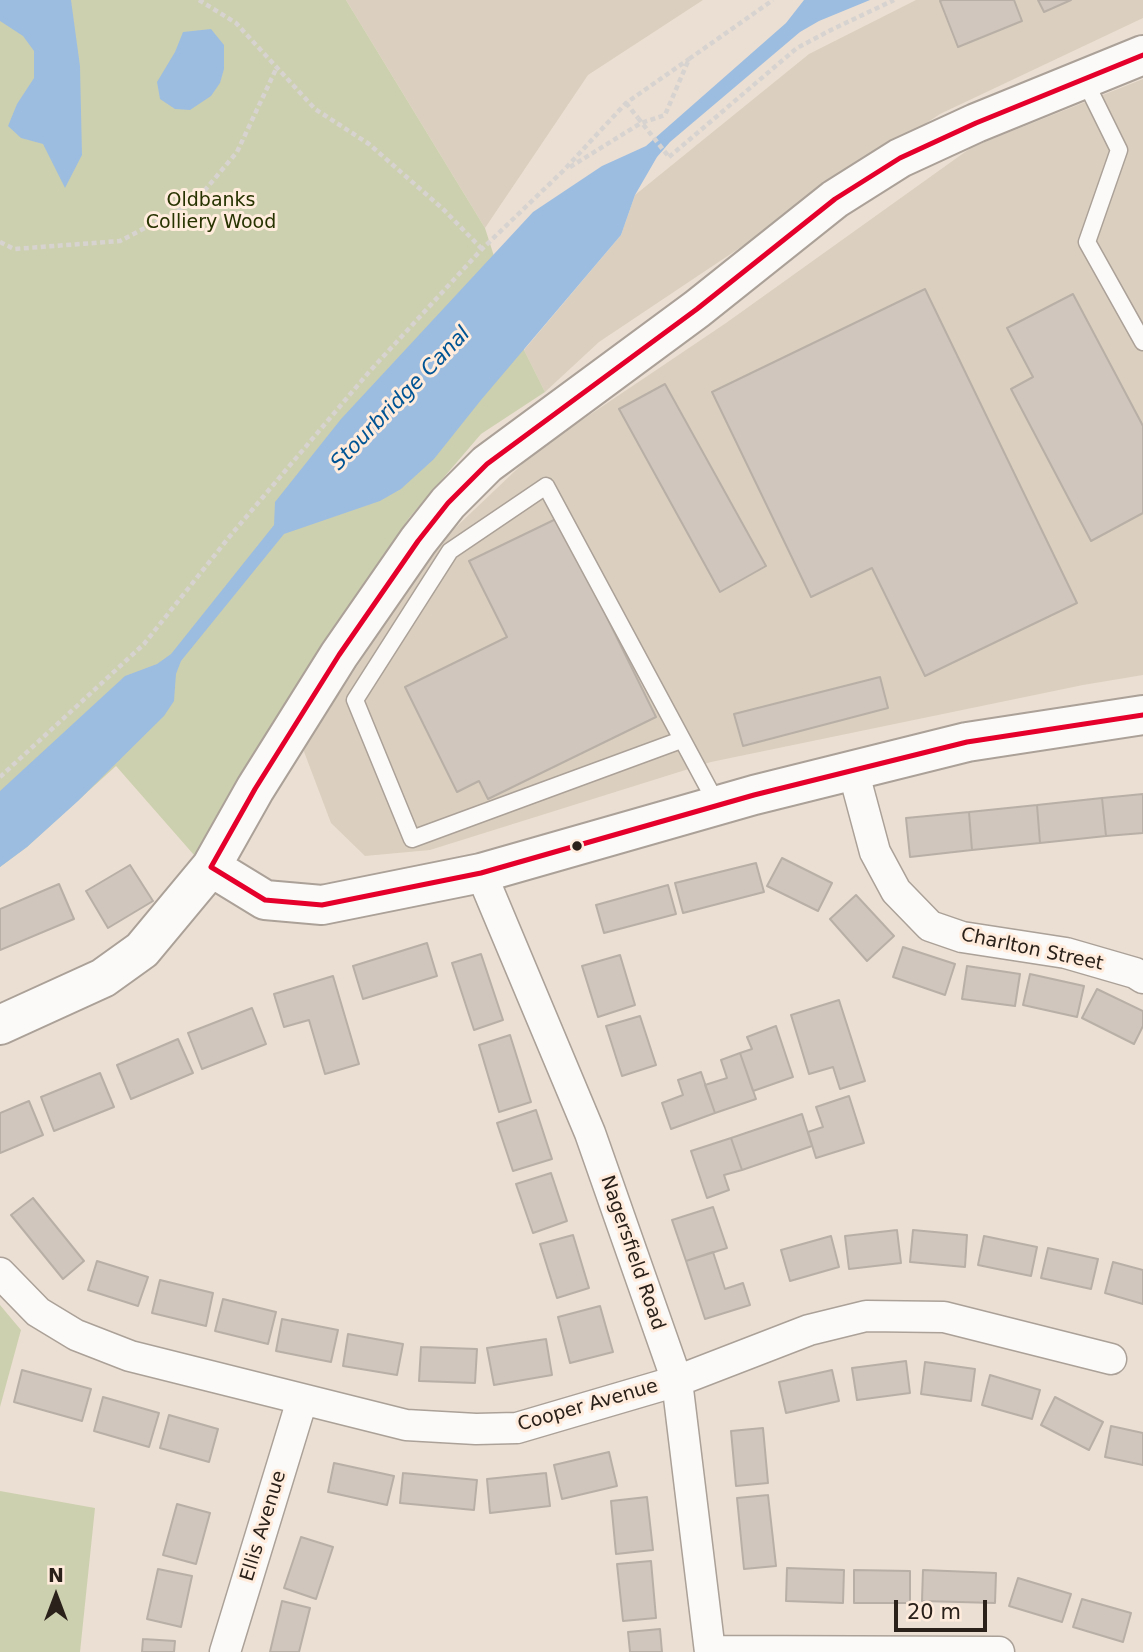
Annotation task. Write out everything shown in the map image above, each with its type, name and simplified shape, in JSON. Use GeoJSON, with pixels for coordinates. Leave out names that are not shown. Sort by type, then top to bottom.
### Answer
{"type":"FeatureCollection","features":[{"type":"Feature","properties":{"kind":"main road"},"geometry":{"type":"LineString","coordinates":[[0,1025],[103,978],[142,950],[211,867],[255,789],[347,643],[418,541],[448,503],[487,464],[697,309],[835,198],[900,159],[976,123],[1143,55]]}},
{"type":"Feature","properties":{"kind":"main road"},"geometry":{"type":"LineString","coordinates":[[211,867],[265,900],[322,905],[481,873],[718,806],[967,742],[1143,715]]}},
{"type":"Feature","properties":{"kind":"street","name":"Charlton Street"},"geometry":{"type":"LineString","coordinates":[[853,770],[875,852],[896,891],[930,926],[962,937],[1066,953],[1135,973],[1143,978]]}},
{"type":"Feature","properties":{"kind":"street","name":"Nagersfield Road"},"geometry":{"type":"LineString","coordinates":[[481,873],[590,1133],[677,1381],[710,1651]]}},
{"type":"Feature","properties":{"kind":"street","name":"Cooper Avenue"},"geometry":{"type":"LineString","coordinates":[[0,1273],[38,1312],[76,1335],[130,1356],[406,1425],[476,1429],[517,1428],[677,1381],[809,1330],[866,1316],[944,1317],[1111,1359]]}},
{"type":"Feature","properties":{"kind":"street","name":"Ellis Avenue"},"geometry":{"type":"LineString","coordinates":[[225,1652],[302,1400]]}},
{"type":"Feature","properties":{"kind":"street"},"geometry":{"type":"LineString","coordinates":[[710,1651],[999,1652]]}},
{"type":"Feature","properties":{"kind":"lane"},"geometry":{"type":"LineString","coordinates":[[1084,79],[1119,150],[1087,242],[1143,342]]}},
{"type":"Feature","properties":{"kind":"lane"},"geometry":{"type":"LineString","coordinates":[[681,740],[412,839],[355,700],[450,551],[546,486],[718,806]]}},
{"type":"Feature","properties":{"kind":"path"},"geometry":{"type":"LineString","coordinates":[[199,0],[236,23],[315,109],[369,144],[443,209],[482,249]]}},
{"type":"Feature","properties":{"kind":"path"},"geometry":{"type":"LineString","coordinates":[[0,777],[144,643],[230,536],[369,372],[482,249],[563,171],[626,103],[773,0]]}},
{"type":"Feature","properties":{"kind":"path"},"geometry":{"type":"LineString","coordinates":[[626,103],[669,157],[797,48],[894,0]]}},
{"type":"Feature","properties":{"kind":"path"},"geometry":{"type":"LineString","coordinates":[[563,171],[641,123],[665,115],[689,59]]}},
{"type":"Feature","properties":{"kind":"path"},"geometry":{"type":"LineString","coordinates":[[0,242],[14,249],[120,241],[195,202],[237,152],[277,67]]}},
{"type":"Feature","properties":{"kind":"shaded area"},"geometry":{"type":"Polygon","coordinates":[[[346,0],[703,0],[588,75],[485,228],[346,0]]]}},
{"type":"Feature","properties":{"kind":"shaded area"},"geometry":{"type":"Polygon","coordinates":[[[916,0],[1143,0],[1143,18],[940,114],[599,342],[545,392],[524,350],[621,235],[635,195],[809,54],[916,0]]]}},
{"type":"Feature","properties":{"kind":"shaded area"},"geometry":{"type":"Polygon","coordinates":[[[1143,79],[1143,675],[711,762],[430,850],[365,856],[331,823],[303,749],[435,547],[536,451],[726,323],[972,147],[1143,79]]]}},
{"type":"Feature","properties":{"kind":"green space","name":"Oldbanks Colliery Wood"},"geometry":{"type":"Polygon","coordinates":[[[0,0],[346,0],[485,228],[524,350],[545,392],[481,434],[409,518],[194,855],[116,766],[27,847],[0,867],[0,0]]]}},
{"type":"Feature","properties":{"kind":"green space"},"geometry":{"type":"Polygon","coordinates":[[[0,1305],[21,1330],[0,1407],[0,1305]]]}},
{"type":"Feature","properties":{"kind":"green space"},"geometry":{"type":"Polygon","coordinates":[[[0,1491],[95,1508],[80,1652],[0,1652],[0,1491]]]}},
{"type":"Feature","properties":{"kind":"water"},"geometry":{"type":"Polygon","coordinates":[[[0,0],[71,0],[80,66],[82,155],[65,188],[43,144],[21,138],[8,126],[17,104],[34,78],[34,51],[23,36],[0,21],[0,0]]]}},
{"type":"Feature","properties":{"kind":"water","name":"Stourbridge Canal"},"geometry":{"type":"Polygon","coordinates":[[[804,0],[870,0],[819,21],[800,32],[670,142],[657,157],[635,195],[621,235],[434,459],[401,489],[380,501],[284,534],[181,661],[176,674],[174,701],[164,716],[78,801],[27,847],[0,867],[0,791],[125,676],[157,664],[171,654],[274,525],[275,502],[341,419],[533,212],[602,166],[646,146],[786,23],[804,0]]]}},
{"type":"Feature","properties":{"kind":"water"},"geometry":{"type":"Polygon","coordinates":[[[211,29],[224,45],[224,69],[220,83],[211,96],[190,110],[175,109],[160,99],[157,82],[175,52],[183,32],[211,29]]]}},
{"type":"Feature","properties":{"kind":"building"},"geometry":{"type":"Polygon","coordinates":[[[1014,0],[1022,21],[958,47],[940,1],[1014,0]]]}},
{"type":"Feature","properties":{"kind":"building"},"geometry":{"type":"Polygon","coordinates":[[[1038,0],[1071,0],[1044,12],[1038,0]]]}},
{"type":"Feature","properties":{"kind":"building"},"geometry":{"type":"Polygon","coordinates":[[[925,289],[1077,603],[925,676],[872,568],[811,597],[712,392],[925,289]]]}},
{"type":"Feature","properties":{"kind":"building"},"geometry":{"type":"Polygon","coordinates":[[[1073,294],[1143,426],[1143,513],[1091,541],[1011,389],[1033,377],[1007,328],[1073,294]]]}},
{"type":"Feature","properties":{"kind":"building"},"geometry":{"type":"Polygon","coordinates":[[[665,384],[766,566],[720,592],[619,409],[665,384]]]}},
{"type":"Feature","properties":{"kind":"building"},"geometry":{"type":"Polygon","coordinates":[[[558,518],[656,717],[488,799],[479,781],[457,792],[405,687],[507,637],[469,561],[558,518]]]}},
{"type":"Feature","properties":{"kind":"building"},"geometry":{"type":"Polygon","coordinates":[[[880,677],[888,708],[743,746],[734,714],[880,677]]]}},
{"type":"Feature","properties":{"kind":"building"},"geometry":{"type":"Polygon","coordinates":[[[1143,794],[1143,833],[1106,836],[1102,798],[1143,794]]]}},
{"type":"Feature","properties":{"kind":"building"},"geometry":{"type":"Polygon","coordinates":[[[1102,798],[1106,836],[1040,843],[1037,805],[1102,798]]]}},
{"type":"Feature","properties":{"kind":"building"},"geometry":{"type":"Polygon","coordinates":[[[1037,805],[1040,843],[972,850],[969,812],[1037,805]]]}},
{"type":"Feature","properties":{"kind":"building"},"geometry":{"type":"Polygon","coordinates":[[[969,812],[972,850],[910,857],[906,818],[969,812]]]}},
{"type":"Feature","properties":{"kind":"building"},"geometry":{"type":"Polygon","coordinates":[[[782,858],[832,883],[818,911],[767,886],[782,858]]]}},
{"type":"Feature","properties":{"kind":"building"},"geometry":{"type":"Polygon","coordinates":[[[756,863],[764,892],[683,913],[675,883],[756,863]]]}},
{"type":"Feature","properties":{"kind":"building"},"geometry":{"type":"Polygon","coordinates":[[[130,865],[153,901],[108,928],[86,891],[130,865]]]}},
{"type":"Feature","properties":{"kind":"building"},"geometry":{"type":"Polygon","coordinates":[[[59,884],[74,919],[0,950],[0,909],[59,884]]]}},
{"type":"Feature","properties":{"kind":"building"},"geometry":{"type":"Polygon","coordinates":[[[668,885],[676,914],[604,933],[596,905],[668,885]]]}},
{"type":"Feature","properties":{"kind":"building"},"geometry":{"type":"Polygon","coordinates":[[[856,895],[894,936],[867,961],[830,919],[856,895]]]}},
{"type":"Feature","properties":{"kind":"building"},"geometry":{"type":"Polygon","coordinates":[[[427,943],[437,976],[363,999],[353,966],[427,943]]]}},
{"type":"Feature","properties":{"kind":"building"},"geometry":{"type":"Polygon","coordinates":[[[903,947],[955,964],[945,995],[893,977],[903,947]]]}},
{"type":"Feature","properties":{"kind":"building"},"geometry":{"type":"Polygon","coordinates":[[[481,954],[503,1020],[474,1030],[452,963],[481,954]]]}},
{"type":"Feature","properties":{"kind":"building"},"geometry":{"type":"Polygon","coordinates":[[[620,955],[635,1005],[598,1017],[582,966],[620,955]]]}},
{"type":"Feature","properties":{"kind":"building"},"geometry":{"type":"Polygon","coordinates":[[[967,966],[1020,974],[1015,1006],[962,999],[967,966]]]}},
{"type":"Feature","properties":{"kind":"building"},"geometry":{"type":"Polygon","coordinates":[[[1030,974],[1084,986],[1077,1017],[1023,1005],[1030,974]]]}},
{"type":"Feature","properties":{"kind":"building"},"geometry":{"type":"Polygon","coordinates":[[[333,976],[359,1064],[325,1074],[309,1020],[284,1027],[274,994],[333,976]]]}},
{"type":"Feature","properties":{"kind":"building"},"geometry":{"type":"Polygon","coordinates":[[[1097,989],[1143,1011],[1143,1026],[1134,1044],[1082,1018],[1097,989]]]}},
{"type":"Feature","properties":{"kind":"building"},"geometry":{"type":"Polygon","coordinates":[[[839,1000],[865,1081],[840,1089],[833,1067],[809,1074],[791,1015],[839,1000]]]}},
{"type":"Feature","properties":{"kind":"building"},"geometry":{"type":"Polygon","coordinates":[[[252,1008],[266,1044],[202,1069],[188,1033],[252,1008]]]}},
{"type":"Feature","properties":{"kind":"building"},"geometry":{"type":"Polygon","coordinates":[[[640,1016],[656,1065],[622,1076],[606,1026],[640,1016]]]}},
{"type":"Feature","properties":{"kind":"building"},"geometry":{"type":"Polygon","coordinates":[[[776,1026],[793,1077],[753,1091],[740,1053],[752,1049],[747,1037],[776,1026]]]}},
{"type":"Feature","properties":{"kind":"building"},"geometry":{"type":"Polygon","coordinates":[[[510,1035],[531,1102],[499,1112],[479,1045],[510,1035]]]}},
{"type":"Feature","properties":{"kind":"building"},"geometry":{"type":"Polygon","coordinates":[[[178,1039],[193,1073],[131,1099],[117,1065],[178,1039]]]}},
{"type":"Feature","properties":{"kind":"building"},"geometry":{"type":"Polygon","coordinates":[[[740,1053],[756,1099],[715,1113],[705,1085],[727,1078],[721,1060],[740,1053]]]}},
{"type":"Feature","properties":{"kind":"building"},"geometry":{"type":"Polygon","coordinates":[[[701,1072],[715,1113],[671,1129],[662,1103],[683,1095],[678,1080],[701,1072]]]}},
{"type":"Feature","properties":{"kind":"building"},"geometry":{"type":"Polygon","coordinates":[[[100,1073],[114,1107],[54,1131],[41,1097],[100,1073]]]}},
{"type":"Feature","properties":{"kind":"building"},"geometry":{"type":"Polygon","coordinates":[[[849,1096],[864,1143],[816,1158],[808,1132],[823,1127],[816,1107],[849,1096]]]}},
{"type":"Feature","properties":{"kind":"building"},"geometry":{"type":"Polygon","coordinates":[[[29,1101],[43,1135],[0,1153],[0,1113],[29,1101]]]}},
{"type":"Feature","properties":{"kind":"building"},"geometry":{"type":"Polygon","coordinates":[[[536,1110],[552,1159],[513,1171],[497,1123],[536,1110]]]}},
{"type":"Feature","properties":{"kind":"building"},"geometry":{"type":"Polygon","coordinates":[[[802,1114],[812,1146],[742,1170],[731,1138],[802,1114]]]}},
{"type":"Feature","properties":{"kind":"building"},"geometry":{"type":"Polygon","coordinates":[[[731,1138],[742,1170],[724,1175],[729,1190],[707,1198],[691,1151],[731,1138]]]}},
{"type":"Feature","properties":{"kind":"building"},"geometry":{"type":"Polygon","coordinates":[[[551,1173],[567,1221],[533,1233],[516,1184],[551,1173]]]}},
{"type":"Feature","properties":{"kind":"building"},"geometry":{"type":"Polygon","coordinates":[[[33,1198],[84,1261],[63,1279],[11,1215],[33,1198]]]}},
{"type":"Feature","properties":{"kind":"building"},"geometry":{"type":"Polygon","coordinates":[[[713,1207],[727,1248],[686,1261],[672,1220],[713,1207]]]}},
{"type":"Feature","properties":{"kind":"building"},"geometry":{"type":"Polygon","coordinates":[[[897,1230],[901,1263],[849,1269],[845,1236],[897,1230]]]}},
{"type":"Feature","properties":{"kind":"building"},"geometry":{"type":"Polygon","coordinates":[[[913,1230],[967,1235],[965,1267],[910,1262],[913,1230]]]}},
{"type":"Feature","properties":{"kind":"building"},"geometry":{"type":"Polygon","coordinates":[[[573,1235],[589,1288],[557,1298],[540,1244],[573,1235]]]}},
{"type":"Feature","properties":{"kind":"building"},"geometry":{"type":"Polygon","coordinates":[[[831,1236],[839,1267],[790,1281],[781,1250],[831,1236]]]}},
{"type":"Feature","properties":{"kind":"building"},"geometry":{"type":"Polygon","coordinates":[[[984,1236],[1037,1247],[1031,1276],[978,1265],[984,1236]]]}},
{"type":"Feature","properties":{"kind":"building"},"geometry":{"type":"Polygon","coordinates":[[[1048,1248],[1098,1259],[1091,1289],[1041,1278],[1048,1248]]]}},
{"type":"Feature","properties":{"kind":"building"},"geometry":{"type":"Polygon","coordinates":[[[713,1252],[725,1289],[743,1283],[750,1305],[705,1319],[686,1261],[713,1252]]]}},
{"type":"Feature","properties":{"kind":"building"},"geometry":{"type":"Polygon","coordinates":[[[97,1261],[148,1277],[138,1306],[88,1290],[97,1261]]]}},
{"type":"Feature","properties":{"kind":"building"},"geometry":{"type":"Polygon","coordinates":[[[1113,1262],[1143,1270],[1143,1304],[1105,1293],[1113,1262]]]}},
{"type":"Feature","properties":{"kind":"building"},"geometry":{"type":"Polygon","coordinates":[[[160,1280],[213,1293],[206,1326],[152,1313],[160,1280]]]}},
{"type":"Feature","properties":{"kind":"building"},"geometry":{"type":"Polygon","coordinates":[[[223,1299],[276,1312],[268,1344],[215,1331],[223,1299]]]}},
{"type":"Feature","properties":{"kind":"building"},"geometry":{"type":"Polygon","coordinates":[[[600,1306],[613,1352],[570,1363],[558,1317],[600,1306]]]}},
{"type":"Feature","properties":{"kind":"building"},"geometry":{"type":"Polygon","coordinates":[[[282,1319],[338,1330],[331,1362],[276,1351],[282,1319]]]}},
{"type":"Feature","properties":{"kind":"building"},"geometry":{"type":"Polygon","coordinates":[[[348,1334],[403,1344],[397,1375],[343,1366],[348,1334]]]}},
{"type":"Feature","properties":{"kind":"building"},"geometry":{"type":"Polygon","coordinates":[[[546,1339],[552,1375],[494,1385],[487,1348],[546,1339]]]}},
{"type":"Feature","properties":{"kind":"building"},"geometry":{"type":"Polygon","coordinates":[[[421,1347],[477,1349],[475,1383],[419,1381],[421,1347]]]}},
{"type":"Feature","properties":{"kind":"building"},"geometry":{"type":"Polygon","coordinates":[[[906,1361],[910,1393],[857,1400],[852,1368],[906,1361]]]}},
{"type":"Feature","properties":{"kind":"building"},"geometry":{"type":"Polygon","coordinates":[[[925,1362],[975,1369],[971,1401],[921,1394],[925,1362]]]}},
{"type":"Feature","properties":{"kind":"building"},"geometry":{"type":"Polygon","coordinates":[[[22,1370],[91,1389],[82,1421],[14,1402],[22,1370]]]}},
{"type":"Feature","properties":{"kind":"building"},"geometry":{"type":"Polygon","coordinates":[[[832,1370],[839,1401],[786,1413],[779,1382],[832,1370]]]}},
{"type":"Feature","properties":{"kind":"building"},"geometry":{"type":"Polygon","coordinates":[[[990,1375],[1040,1390],[1032,1419],[982,1405],[990,1375]]]}},
{"type":"Feature","properties":{"kind":"building"},"geometry":{"type":"Polygon","coordinates":[[[103,1397],[159,1413],[149,1447],[94,1431],[103,1397]]]}},
{"type":"Feature","properties":{"kind":"building"},"geometry":{"type":"Polygon","coordinates":[[[1055,1397],[1103,1422],[1089,1450],[1041,1425],[1055,1397]]]}},
{"type":"Feature","properties":{"kind":"building"},"geometry":{"type":"Polygon","coordinates":[[[169,1415],[218,1429],[209,1462],[160,1448],[169,1415]]]}},
{"type":"Feature","properties":{"kind":"building"},"geometry":{"type":"Polygon","coordinates":[[[1111,1426],[1143,1433],[1143,1465],[1105,1457],[1111,1426]]]}},
{"type":"Feature","properties":{"kind":"building"},"geometry":{"type":"Polygon","coordinates":[[[763,1428],[768,1483],[736,1486],[731,1431],[763,1428]]]}},
{"type":"Feature","properties":{"kind":"building"},"geometry":{"type":"Polygon","coordinates":[[[609,1452],[617,1486],[562,1499],[554,1465],[609,1452]]]}},
{"type":"Feature","properties":{"kind":"building"},"geometry":{"type":"Polygon","coordinates":[[[334,1463],[394,1476],[387,1505],[328,1492],[334,1463]]]}},
{"type":"Feature","properties":{"kind":"building"},"geometry":{"type":"Polygon","coordinates":[[[403,1473],[477,1480],[474,1510],[400,1503],[403,1473]]]}},
{"type":"Feature","properties":{"kind":"building"},"geometry":{"type":"Polygon","coordinates":[[[546,1473],[550,1506],[490,1513],[487,1479],[546,1473]]]}},
{"type":"Feature","properties":{"kind":"building"},"geometry":{"type":"Polygon","coordinates":[[[768,1495],[776,1566],[744,1569],[737,1498],[768,1495]]]}},
{"type":"Feature","properties":{"kind":"building"},"geometry":{"type":"Polygon","coordinates":[[[647,1497],[653,1550],[616,1554],[611,1501],[647,1497]]]}},
{"type":"Feature","properties":{"kind":"building"},"geometry":{"type":"Polygon","coordinates":[[[177,1504],[210,1513],[196,1564],[163,1555],[177,1504]]]}},
{"type":"Feature","properties":{"kind":"building"},"geometry":{"type":"Polygon","coordinates":[[[301,1537],[333,1547],[316,1599],[284,1588],[301,1537]]]}},
{"type":"Feature","properties":{"kind":"building"},"geometry":{"type":"Polygon","coordinates":[[[651,1561],[656,1618],[623,1621],[617,1564],[651,1561]]]}},
{"type":"Feature","properties":{"kind":"building"},"geometry":{"type":"Polygon","coordinates":[[[787,1568],[844,1570],[843,1603],[786,1601],[787,1568]]]}},
{"type":"Feature","properties":{"kind":"building"},"geometry":{"type":"Polygon","coordinates":[[[158,1569],[192,1576],[181,1627],[147,1619],[158,1569]]]}},
{"type":"Feature","properties":{"kind":"building"},"geometry":{"type":"Polygon","coordinates":[[[854,1570],[910,1571],[910,1603],[854,1603],[854,1570]]]}},
{"type":"Feature","properties":{"kind":"building"},"geometry":{"type":"Polygon","coordinates":[[[923,1570],[996,1573],[995,1603],[922,1601],[923,1570]]]}},
{"type":"Feature","properties":{"kind":"building"},"geometry":{"type":"Polygon","coordinates":[[[1018,1578],[1071,1594],[1062,1622],[1009,1606],[1018,1578]]]}},
{"type":"Feature","properties":{"kind":"building"},"geometry":{"type":"Polygon","coordinates":[[[1082,1599],[1131,1613],[1123,1642],[1073,1627],[1082,1599]]]}},
{"type":"Feature","properties":{"kind":"building"},"geometry":{"type":"Polygon","coordinates":[[[282,1601],[310,1608],[299,1652],[270,1652],[282,1601]]]}},
{"type":"Feature","properties":{"kind":"building"},"geometry":{"type":"Polygon","coordinates":[[[660,1629],[662,1652],[630,1652],[628,1632],[660,1629]]]}},
{"type":"Feature","properties":{"kind":"building"},"geometry":{"type":"Polygon","coordinates":[[[143,1639],[175,1641],[174,1652],[142,1652],[143,1639]]]}},
{"type":"Feature","properties":{"kind":"transit line"},"geometry":{"type":"LineString","coordinates":[[1143,55],[976,123],[900,158],[835,199],[697,309],[487,464],[448,503],[418,541],[339,655],[255,789],[211,867],[265,900],[322,905],[481,873],[754,795],[967,742],[1143,715]]}}]}
